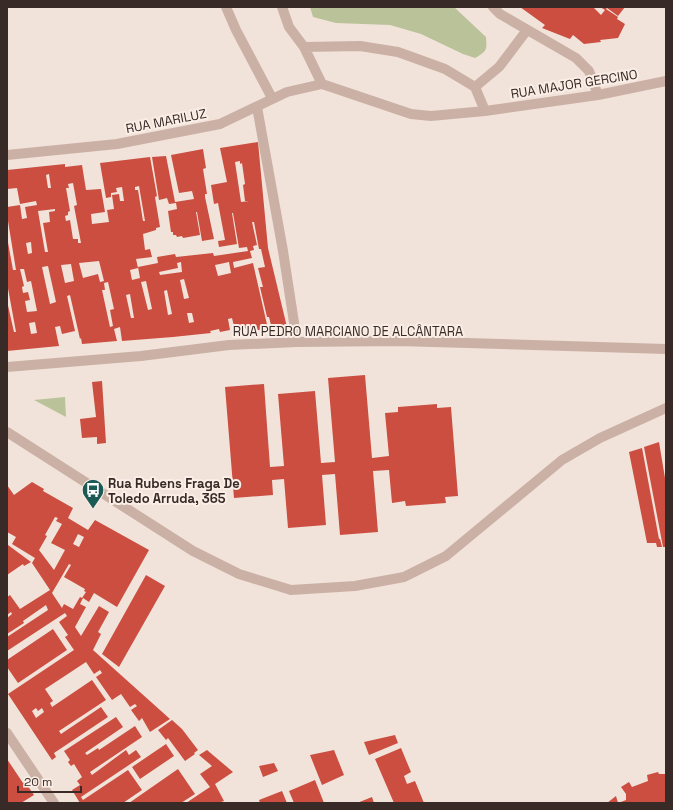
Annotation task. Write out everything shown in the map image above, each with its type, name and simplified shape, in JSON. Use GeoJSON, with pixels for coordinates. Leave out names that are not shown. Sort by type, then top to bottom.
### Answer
{"type":"FeatureCollection","features":[{"type":"Feature","properties":{"kind":"street"},"geometry":{"type":"LineString","coordinates":[[226,7],[236,30],[272,98]]}},
{"type":"Feature","properties":{"kind":"street"},"geometry":{"type":"LineString","coordinates":[[282,7],[289,27],[304,48],[322,84]]}},
{"type":"Feature","properties":{"kind":"street"},"geometry":{"type":"LineString","coordinates":[[494,7],[500,14],[576,58],[589,71],[598,95]]}},
{"type":"Feature","properties":{"kind":"street"},"geometry":{"type":"LineString","coordinates":[[475,87],[499,67],[527,30]]}},
{"type":"Feature","properties":{"kind":"street"},"geometry":{"type":"LineString","coordinates":[[304,48],[360,46],[398,52],[445,69],[475,87],[485,111]]}},
{"type":"Feature","properties":{"kind":"street","name":"RUA MAJOR GERCINO"},"geometry":{"type":"LineString","coordinates":[[322,84],[411,114],[431,116],[485,111],[598,95],[666,81]]}},
{"type":"Feature","properties":{"kind":"street","name":"RUA MARILUZ"},"geometry":{"type":"LineString","coordinates":[[7,155],[117,144],[220,124],[257,107],[272,98],[288,92],[322,84]]}},
{"type":"Feature","properties":{"kind":"street"},"geometry":{"type":"LineString","coordinates":[[257,107],[283,250],[297,342]]}},
{"type":"Feature","properties":{"kind":"street","name":"RUA PEDRO MARCIANO DE ALCÂNTARA"},"geometry":{"type":"LineString","coordinates":[[7,367],[141,356],[229,344],[297,342],[398,342],[666,349]]}},
{"type":"Feature","properties":{"kind":"street"},"geometry":{"type":"LineString","coordinates":[[7,432],[193,551],[239,574],[291,590],[355,586],[404,577],[446,556],[562,460],[600,438],[666,408]]}},
{"type":"Feature","properties":{"kind":"street"},"geometry":{"type":"LineString","coordinates":[[7,732],[54,803]]}},
{"type":"Feature","properties":{"kind":"green space"},"geometry":{"type":"Polygon","coordinates":[[[310,7],[454,7],[486,37],[486,48],[482,54],[475,58],[463,54],[421,34],[390,25],[336,23],[313,17],[310,7]]]}},
{"type":"Feature","properties":{"kind":"green space"},"geometry":{"type":"Polygon","coordinates":[[[65,397],[66,417],[34,400],[65,397]]]}},
{"type":"Feature","properties":{"kind":"building"},"geometry":{"type":"Polygon","coordinates":[[[520,7],[593,7],[601,15],[605,10],[600,7],[625,7],[618,16],[607,8],[606,9],[625,24],[618,38],[584,44],[573,35],[570,39],[542,28],[545,25],[520,7]]]}},
{"type":"Feature","properties":{"kind":"building"},"geometry":{"type":"Polygon","coordinates":[[[258,142],[268,248],[287,327],[272,329],[269,317],[267,317],[260,287],[263,287],[258,268],[265,267],[261,249],[259,249],[254,222],[252,222],[257,245],[253,246],[254,250],[250,251],[252,258],[233,262],[234,268],[253,263],[268,329],[249,331],[249,328],[235,330],[232,318],[228,319],[230,330],[220,332],[219,329],[210,331],[211,333],[122,341],[120,327],[114,329],[117,341],[82,344],[70,295],[67,296],[75,331],[62,334],[60,326],[55,327],[59,346],[7,351],[7,301],[14,332],[16,332],[7,283],[7,237],[13,270],[16,270],[7,221],[7,207],[20,205],[22,219],[27,218],[25,207],[37,205],[36,201],[20,204],[17,188],[7,189],[7,170],[65,164],[65,167],[82,165],[86,190],[101,189],[105,212],[91,214],[92,224],[109,222],[107,210],[114,209],[112,195],[119,194],[120,201],[124,201],[122,187],[116,188],[117,192],[111,193],[111,197],[106,198],[100,163],[150,157],[157,196],[155,197],[160,227],[156,228],[156,230],[143,234],[145,250],[150,249],[152,257],[136,259],[138,268],[130,270],[132,280],[140,278],[138,267],[158,263],[157,257],[175,254],[176,257],[213,253],[214,256],[248,251],[247,247],[239,248],[233,213],[237,244],[219,247],[218,241],[225,240],[218,203],[214,204],[211,185],[227,182],[220,148],[258,142]],[[240,161],[235,162],[241,202],[249,201],[245,201],[243,185],[245,184],[242,163],[240,164],[240,161]],[[49,174],[46,175],[48,188],[51,188],[49,174]],[[73,183],[68,184],[69,188],[66,188],[70,211],[68,212],[68,215],[65,216],[66,221],[70,220],[73,239],[78,239],[78,243],[81,243],[74,206],[77,205],[73,183]],[[139,186],[135,187],[135,190],[138,190],[143,221],[145,221],[139,186]],[[55,209],[38,211],[45,252],[48,252],[43,223],[50,222],[49,212],[55,211],[55,209]],[[31,242],[26,243],[28,254],[32,253],[31,242]],[[99,261],[79,263],[83,278],[98,274],[100,282],[104,281],[99,261]],[[181,262],[177,263],[178,268],[159,272],[160,275],[182,272],[181,262]],[[229,262],[215,265],[218,276],[231,273],[229,262]],[[71,264],[61,265],[65,283],[74,281],[71,264]],[[48,266],[42,267],[50,304],[56,302],[48,266]],[[20,269],[24,286],[22,287],[23,293],[28,292],[30,300],[25,301],[27,312],[37,311],[31,281],[27,282],[24,269],[20,269]],[[184,279],[180,280],[184,299],[189,298],[184,279]],[[146,281],[141,282],[148,310],[152,309],[146,281]],[[108,282],[104,283],[105,290],[102,290],[110,327],[113,326],[110,310],[114,309],[108,282]],[[167,290],[164,291],[168,315],[172,314],[167,290]],[[130,294],[126,295],[131,318],[134,318],[130,294]],[[187,313],[189,323],[194,322],[192,313],[187,313]],[[35,322],[29,323],[31,334],[37,333],[35,322]]]}},
{"type":"Feature","properties":{"kind":"building"},"geometry":{"type":"Polygon","coordinates":[[[203,149],[206,168],[203,169],[207,194],[205,194],[205,197],[214,239],[202,241],[197,212],[200,235],[183,238],[182,236],[177,237],[176,235],[173,235],[173,232],[171,232],[168,211],[177,209],[176,203],[169,204],[167,198],[159,200],[152,157],[166,156],[175,202],[194,199],[192,191],[179,193],[171,155],[203,149]]]}},
{"type":"Feature","properties":{"kind":"building"},"geometry":{"type":"Polygon","coordinates":[[[365,375],[372,458],[389,456],[385,413],[398,412],[398,407],[437,404],[437,408],[451,407],[458,496],[445,497],[446,503],[406,506],[405,501],[392,503],[389,470],[373,471],[378,532],[340,535],[335,474],[322,475],[326,525],[288,528],[284,479],[272,480],[273,495],[234,498],[225,387],[264,384],[270,467],[284,466],[278,394],[315,391],[321,463],[335,462],[328,378],[365,375]]]}},
{"type":"Feature","properties":{"kind":"building"},"geometry":{"type":"Polygon","coordinates":[[[102,381],[106,443],[97,444],[97,437],[82,438],[80,419],[96,417],[92,382],[102,381]]]}},
{"type":"Feature","properties":{"kind":"building"},"geometry":{"type":"Polygon","coordinates":[[[659,442],[666,484],[666,547],[663,547],[644,447],[659,442]]]}},
{"type":"Feature","properties":{"kind":"building"},"geometry":{"type":"Polygon","coordinates":[[[642,448],[659,539],[662,547],[657,547],[656,543],[647,543],[629,452],[642,448]]]}},
{"type":"Feature","properties":{"kind":"building"},"geometry":{"type":"Polygon","coordinates":[[[32,482],[44,489],[43,491],[73,508],[68,518],[88,530],[95,520],[149,550],[117,607],[94,593],[89,602],[83,598],[80,604],[86,607],[75,627],[81,636],[99,606],[109,612],[98,632],[101,634],[93,650],[170,719],[150,732],[142,718],[139,721],[131,710],[137,706],[135,704],[130,707],[121,694],[112,700],[96,677],[102,673],[100,670],[94,674],[86,662],[45,689],[53,701],[50,703],[52,707],[92,680],[106,700],[59,731],[61,734],[101,707],[108,717],[54,753],[56,757],[52,760],[8,694],[74,650],[65,637],[68,635],[59,622],[67,616],[65,613],[7,651],[7,637],[48,610],[46,605],[23,621],[24,623],[7,634],[7,618],[12,614],[11,612],[7,615],[7,597],[10,595],[20,609],[50,590],[32,563],[35,558],[12,544],[16,537],[7,532],[7,485],[14,495],[32,482]],[[55,517],[45,535],[47,536],[39,550],[54,570],[65,550],[51,543],[62,524],[56,521],[58,518],[55,517]],[[78,534],[73,544],[79,547],[84,537],[78,534]],[[69,564],[52,593],[62,608],[64,604],[73,609],[80,597],[82,598],[86,592],[84,591],[85,589],[64,577],[71,565],[69,564]],[[36,708],[32,711],[36,718],[44,712],[42,708],[38,711],[36,708]]]}},
{"type":"Feature","properties":{"kind":"building"},"geometry":{"type":"Polygon","coordinates":[[[7,545],[31,562],[24,566],[23,564],[7,575],[7,545]]]}},
{"type":"Feature","properties":{"kind":"building"},"geometry":{"type":"Polygon","coordinates":[[[146,575],[165,586],[119,667],[102,654],[146,575]]]}},
{"type":"Feature","properties":{"kind":"building"},"geometry":{"type":"Polygon","coordinates":[[[53,629],[67,650],[18,683],[7,667],[7,660],[53,629]]]}},
{"type":"Feature","properties":{"kind":"building"},"geometry":{"type":"Polygon","coordinates":[[[116,717],[123,727],[85,753],[87,755],[98,748],[99,750],[135,726],[142,737],[90,772],[92,775],[126,750],[129,755],[136,750],[141,757],[81,797],[83,800],[128,770],[142,790],[123,803],[80,803],[72,790],[80,785],[77,781],[82,777],[74,764],[71,766],[68,762],[70,760],[64,751],[116,717]]]}},
{"type":"Feature","properties":{"kind":"building"},"geometry":{"type":"Polygon","coordinates":[[[172,720],[182,729],[198,750],[185,761],[168,738],[166,740],[158,730],[172,720]]]}},
{"type":"Feature","properties":{"kind":"building"},"geometry":{"type":"Polygon","coordinates":[[[395,735],[398,743],[369,755],[364,742],[395,735]]]}},
{"type":"Feature","properties":{"kind":"building"},"geometry":{"type":"Polygon","coordinates":[[[166,744],[174,756],[140,779],[132,767],[166,744]]]}},
{"type":"Feature","properties":{"kind":"building"},"geometry":{"type":"Polygon","coordinates":[[[401,748],[411,772],[404,776],[407,784],[415,781],[424,803],[394,803],[375,759],[401,748]]]}},
{"type":"Feature","properties":{"kind":"building"},"geometry":{"type":"Polygon","coordinates":[[[207,750],[233,772],[215,784],[224,801],[218,803],[186,803],[210,787],[200,774],[212,766],[199,755],[207,750]]]}},
{"type":"Feature","properties":{"kind":"building"},"geometry":{"type":"Polygon","coordinates":[[[334,750],[344,775],[322,785],[310,755],[334,750]]]}},
{"type":"Feature","properties":{"kind":"building"},"geometry":{"type":"Polygon","coordinates":[[[7,759],[23,783],[25,782],[34,795],[21,803],[7,803],[7,759]]]}},
{"type":"Feature","properties":{"kind":"building"},"geometry":{"type":"Polygon","coordinates":[[[274,763],[278,771],[263,777],[259,766],[274,763]]]}},
{"type":"Feature","properties":{"kind":"building"},"geometry":{"type":"Polygon","coordinates":[[[178,769],[195,794],[181,803],[129,803],[178,769]]]}},
{"type":"Feature","properties":{"kind":"building"},"geometry":{"type":"Polygon","coordinates":[[[658,772],[659,774],[666,774],[666,803],[618,803],[626,800],[626,794],[621,787],[629,782],[632,787],[648,781],[647,775],[658,772]]]}},
{"type":"Feature","properties":{"kind":"building"},"geometry":{"type":"Polygon","coordinates":[[[315,780],[324,803],[294,803],[289,791],[315,780]]]}},
{"type":"Feature","properties":{"kind":"building"},"geometry":{"type":"Polygon","coordinates":[[[282,791],[287,803],[260,803],[259,800],[282,791]]]}},
{"type":"Feature","properties":{"kind":"building"},"geometry":{"type":"Polygon","coordinates":[[[616,796],[618,803],[607,803],[616,796]]]}},
{"type":"Feature","properties":{"kind":"building"},"geometry":{"type":"Polygon","coordinates":[[[372,797],[374,803],[357,803],[372,797]]]}},
{"type":"Feature","properties":{"kind":"place","name":"Rua Rubens Fraga De Toledo Arruda, 365"},"geometry":{"type":"Point","coordinates":[93,510]}}]}
